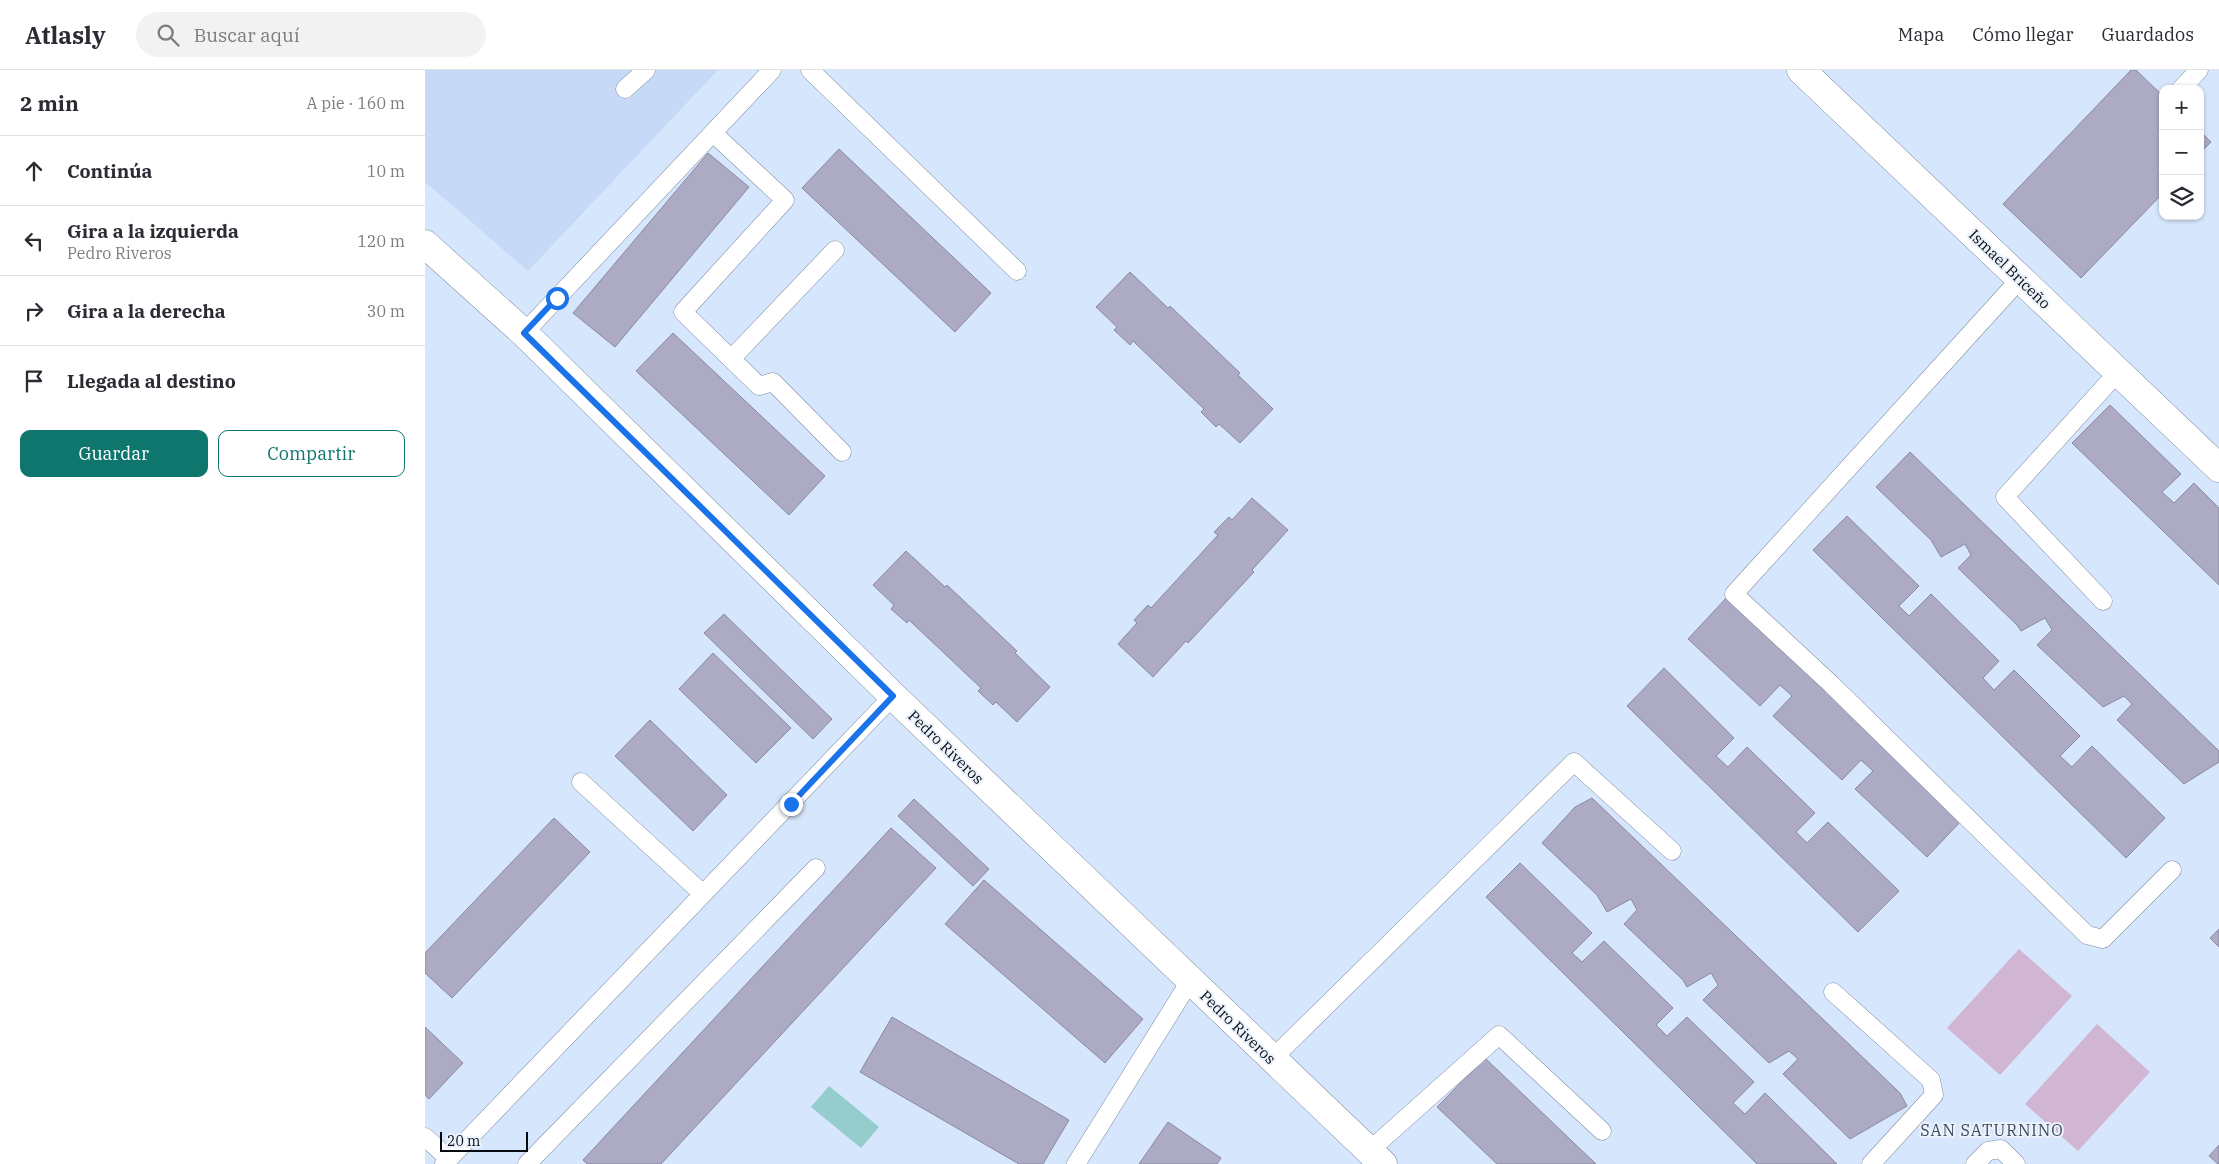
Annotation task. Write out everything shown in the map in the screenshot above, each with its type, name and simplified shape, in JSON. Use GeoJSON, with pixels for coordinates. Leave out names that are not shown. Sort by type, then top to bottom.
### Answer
{"type":"FeatureCollection","features":[{"type":"Feature","properties":{"kind":"street","name":"Ismael Briceño"},"geometry":{"type":"LineString","coordinates":[[1801,70],[2219,468]]}},
{"type":"Feature","properties":{"kind":"street","name":"Pedro Riveros"},"geometry":{"type":"LineString","coordinates":[[425,244],[524,333],[893,696],[1190,982],[1376,1157]]}},
{"type":"Feature","properties":{"kind":"lane"},"geometry":{"type":"LineString","coordinates":[[625,89],[646,70]]}},
{"type":"Feature","properties":{"kind":"lane"},"geometry":{"type":"LineString","coordinates":[[524,333],[772,70]]}},
{"type":"Feature","properties":{"kind":"lane"},"geometry":{"type":"LineString","coordinates":[[809,70],[1017,271]]}},
{"type":"Feature","properties":{"kind":"lane"},"geometry":{"type":"LineString","coordinates":[[2185,85],[2199,70]]}},
{"type":"Feature","properties":{"kind":"lane"},"geometry":{"type":"LineString","coordinates":[[713,133],[785,200],[683,312],[759,386],[773,382],[842,452]]}},
{"type":"Feature","properties":{"kind":"lane"},"geometry":{"type":"LineString","coordinates":[[731,359],[835,250]]}},
{"type":"Feature","properties":{"kind":"lane"},"geometry":{"type":"LineString","coordinates":[[2020,279],[1734,594],[1831,684],[2087,935],[2103,939],[2172,870]]}},
{"type":"Feature","properties":{"kind":"lane"},"geometry":{"type":"LineString","coordinates":[[2103,601],[2005,497],[2118,372]]}},
{"type":"Feature","properties":{"kind":"lane"},"geometry":{"type":"LineString","coordinates":[[425,1137],[447,1162],[893,696]]}},
{"type":"Feature","properties":{"kind":"lane"},"geometry":{"type":"LineString","coordinates":[[1272,1059],[1574,762],[1672,850]]}},
{"type":"Feature","properties":{"kind":"lane"},"geometry":{"type":"LineString","coordinates":[[581,782],[703,894]]}},
{"type":"Feature","properties":{"kind":"lane"},"geometry":{"type":"LineString","coordinates":[[527,1164],[816,868]]}},
{"type":"Feature","properties":{"kind":"lane"},"geometry":{"type":"LineString","coordinates":[[1076,1164],[1190,982]]}},
{"type":"Feature","properties":{"kind":"lane"},"geometry":{"type":"LineString","coordinates":[[1833,992],[1931,1080],[1934,1095],[1871,1164]]}},
{"type":"Feature","properties":{"kind":"lane"},"geometry":{"type":"LineString","coordinates":[[1376,1157],[1499,1036],[1603,1131]]}},
{"type":"Feature","properties":{"kind":"lane"},"geometry":{"type":"LineString","coordinates":[[1975,1164],[1988,1151],[2001,1149],[2016,1164]]}},
{"type":"Feature","properties":{"kind":"shaded area"},"geometry":{"type":"Polygon","coordinates":[[[425,70],[718,70],[528,271],[425,182],[425,70]]]}},
{"type":"Feature","properties":{"kind":"shaded area"},"geometry":{"type":"Polygon","coordinates":[[[2019,949],[2072,996],[2000,1075],[1947,1028],[2019,949]]]}},
{"type":"Feature","properties":{"kind":"shaded area"},"geometry":{"type":"Polygon","coordinates":[[[2097,1024],[2150,1072],[2078,1151],[2025,1104],[2097,1024]]]}},
{"type":"Feature","properties":{"kind":"shaded area"},"geometry":{"type":"Polygon","coordinates":[[[829,1086],[879,1127],[861,1148],[811,1107],[829,1086]]]}},
{"type":"Feature","properties":{"kind":"building"},"geometry":{"type":"Polygon","coordinates":[[[2131,70],[2136,70],[2159,92],[2159,197],[2081,278],[2003,204],[2131,70]]]}},
{"type":"Feature","properties":{"kind":"building"},"geometry":{"type":"Polygon","coordinates":[[[2204,135],[2211,142],[2204,149],[2204,135]]]}},
{"type":"Feature","properties":{"kind":"building"},"geometry":{"type":"Polygon","coordinates":[[[839,149],[991,293],[955,332],[802,188],[839,149]]]}},
{"type":"Feature","properties":{"kind":"building"},"geometry":{"type":"Polygon","coordinates":[[[708,153],[749,187],[615,347],[573,313],[708,153]]]}},
{"type":"Feature","properties":{"kind":"building"},"geometry":{"type":"Polygon","coordinates":[[[1130,272],[1168,308],[1170,306],[1240,373],[1238,375],[1273,409],[1240,443],[1219,424],[1216,427],[1201,412],[1204,409],[1133,341],[1130,345],[1114,330],[1117,327],[1096,307],[1130,272]]]}},
{"type":"Feature","properties":{"kind":"building"},"geometry":{"type":"Polygon","coordinates":[[[673,333],[825,476],[789,515],[636,371],[673,333]]]}},
{"type":"Feature","properties":{"kind":"building"},"geometry":{"type":"Polygon","coordinates":[[[2110,405],[2181,474],[2162,492],[2174,503],[2194,483],[2219,508],[2219,585],[2072,443],[2110,405]]]}},
{"type":"Feature","properties":{"kind":"building"},"geometry":{"type":"Polygon","coordinates":[[[1910,452],[2219,751],[2219,762],[2184,784],[2117,720],[2132,704],[2124,696],[2103,707],[2037,645],[2052,630],[2045,618],[2021,631],[1958,568],[1971,555],[1965,544],[1941,557],[1931,540],[1876,487],[1910,452]]]}},
{"type":"Feature","properties":{"kind":"building"},"geometry":{"type":"Polygon","coordinates":[[[1252,498],[1288,530],[1252,570],[1254,572],[1188,643],[1186,641],[1153,677],[1118,644],[1137,623],[1134,620],[1148,605],[1151,608],[1218,535],[1214,532],[1229,517],[1232,520],[1252,498]]]}},
{"type":"Feature","properties":{"kind":"building"},"geometry":{"type":"Polygon","coordinates":[[[1847,516],[1919,586],[1899,606],[1909,616],[1931,594],[1999,661],[1983,678],[1994,690],[2014,670],[2080,736],[2060,756],[2072,767],[2092,746],[2165,818],[2126,858],[1813,550],[1847,516]]]}},
{"type":"Feature","properties":{"kind":"building"},"geometry":{"type":"Polygon","coordinates":[[[906,551],[945,587],[947,585],[1017,651],[1015,653],[1050,687],[1017,722],[996,702],[993,705],[978,691],[981,688],[909,620],[907,623],[891,609],[894,605],[873,585],[906,551]]]}},
{"type":"Feature","properties":{"kind":"building"},"geometry":{"type":"Polygon","coordinates":[[[1728,596],[1963,819],[1927,857],[1855,789],[1873,771],[1861,760],[1842,780],[1773,716],[1792,696],[1780,685],[1760,706],[1688,639],[1728,596]]]}},
{"type":"Feature","properties":{"kind":"building"},"geometry":{"type":"Polygon","coordinates":[[[724,614],[832,719],[813,739],[704,633],[724,614]]]}},
{"type":"Feature","properties":{"kind":"building"},"geometry":{"type":"Polygon","coordinates":[[[713,653],[791,728],[756,763],[679,689],[713,653]]]}},
{"type":"Feature","properties":{"kind":"building"},"geometry":{"type":"Polygon","coordinates":[[[1664,668],[1734,738],[1716,756],[1728,767],[1747,747],[1815,813],[1796,832],[1807,843],[1828,822],[1899,891],[1858,932],[1627,706],[1664,668]]]}},
{"type":"Feature","properties":{"kind":"building"},"geometry":{"type":"Polygon","coordinates":[[[650,720],[727,795],[693,831],[615,756],[650,720]]]}},
{"type":"Feature","properties":{"kind":"building"},"geometry":{"type":"Polygon","coordinates":[[[1592,798],[1900,1093],[1907,1106],[1850,1139],[1783,1074],[1798,1059],[1789,1051],[1769,1063],[1703,1000],[1718,985],[1711,973],[1687,987],[1683,980],[1624,924],[1637,910],[1631,899],[1607,912],[1597,895],[1542,843],[1575,807],[1592,798]]]}},
{"type":"Feature","properties":{"kind":"building"},"geometry":{"type":"Polygon","coordinates":[[[914,799],[989,869],[973,886],[898,816],[914,799]]]}},
{"type":"Feature","properties":{"kind":"building"},"geometry":{"type":"Polygon","coordinates":[[[554,818],[590,852],[452,998],[425,973],[425,953],[554,818]]]}},
{"type":"Feature","properties":{"kind":"building"},"geometry":{"type":"Polygon","coordinates":[[[891,828],[936,868],[661,1164],[587,1164],[583,1160],[891,828]]]}},
{"type":"Feature","properties":{"kind":"building"},"geometry":{"type":"Polygon","coordinates":[[[1520,863],[1592,933],[1572,953],[1582,962],[1604,941],[1673,1008],[1656,1025],[1667,1036],[1687,1017],[1754,1082],[1733,1103],[1745,1114],[1765,1093],[1837,1164],[1757,1164],[1486,897],[1520,863]]]}},
{"type":"Feature","properties":{"kind":"building"},"geometry":{"type":"Polygon","coordinates":[[[984,880],[1143,1019],[1105,1063],[945,924],[984,880]]]}},
{"type":"Feature","properties":{"kind":"building"},"geometry":{"type":"Polygon","coordinates":[[[2219,929],[2219,947],[2210,938],[2219,929]]]}},
{"type":"Feature","properties":{"kind":"building"},"geometry":{"type":"Polygon","coordinates":[[[892,1017],[1069,1120],[1043,1164],[1019,1164],[860,1072],[892,1017]]]}},
{"type":"Feature","properties":{"kind":"building"},"geometry":{"type":"Polygon","coordinates":[[[425,1027],[463,1063],[429,1099],[425,1095],[425,1027]]]}},
{"type":"Feature","properties":{"kind":"building"},"geometry":{"type":"Polygon","coordinates":[[[1485,1058],[1596,1164],[1497,1164],[1437,1107],[1485,1058]]]}},
{"type":"Feature","properties":{"kind":"building"},"geometry":{"type":"Polygon","coordinates":[[[1168,1122],[1221,1158],[1217,1164],[1139,1164],[1168,1122]]]}},
{"type":"Feature","properties":{"kind":"building"},"geometry":{"type":"Polygon","coordinates":[[[2219,1145],[2219,1164],[2218,1164],[2209,1156],[2219,1145]]]}},
{"type":"Feature","properties":{"kind":"district","name":"SAN SATURNINO"},"geometry":{"type":"Point","coordinates":[1992,1130]}},
{"type":"Feature","properties":{"kind":"route"},"geometry":{"type":"LineString","coordinates":[[557,298],[524,333],[893,696],[791,804]]}}]}
